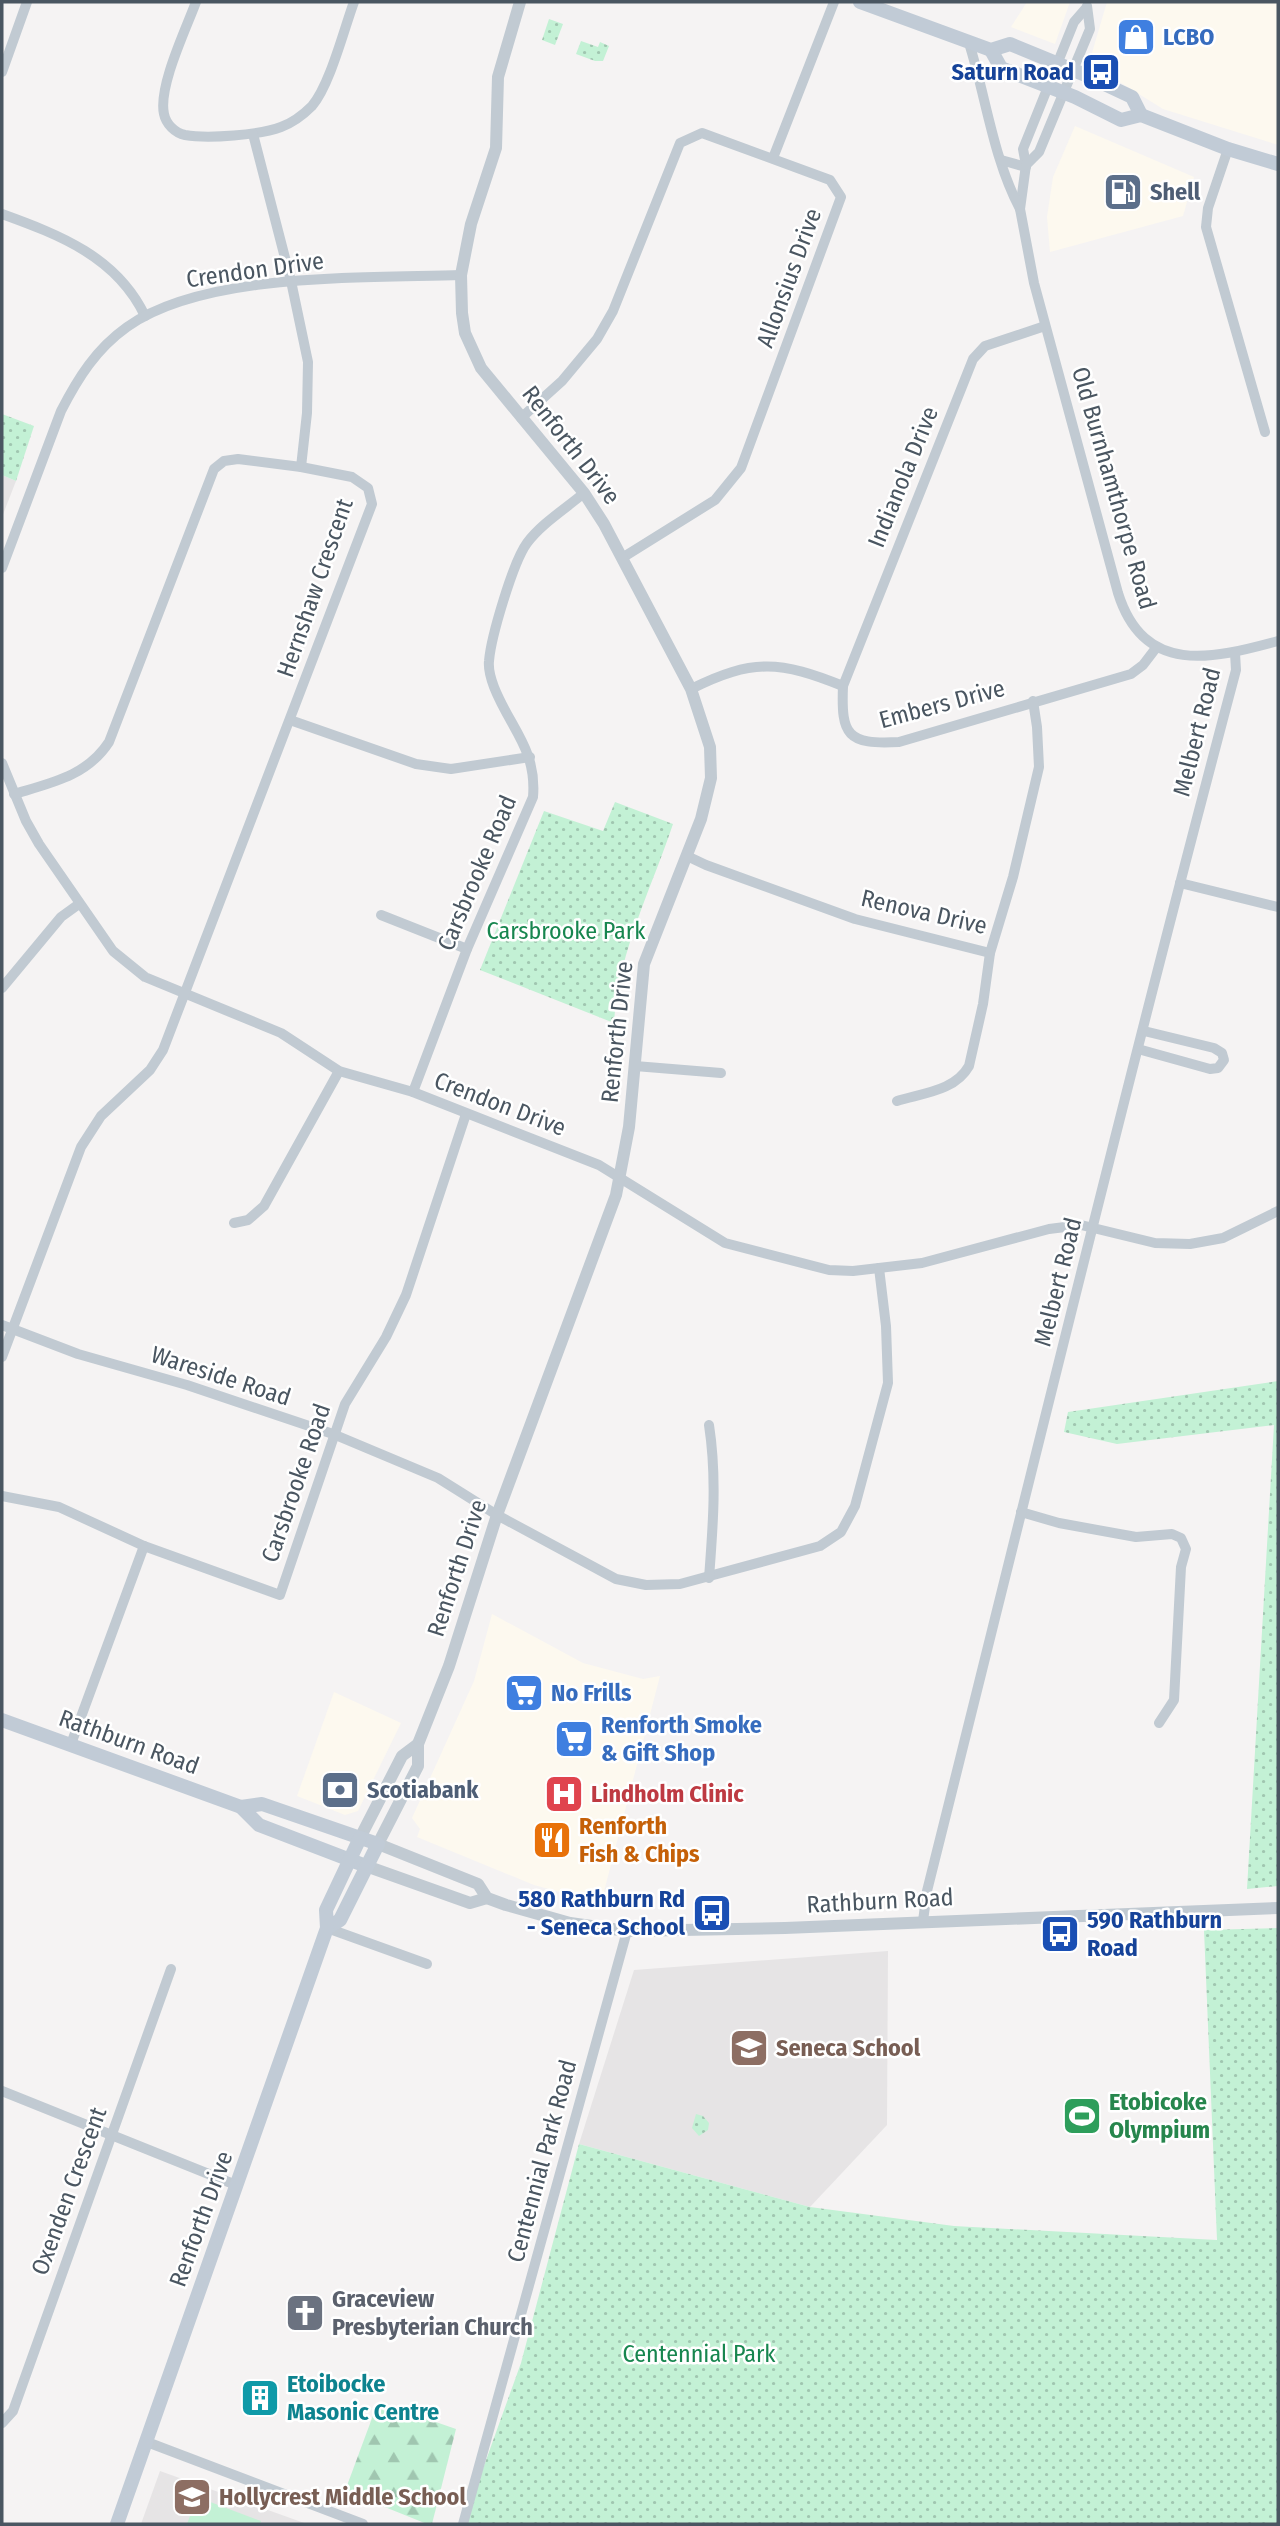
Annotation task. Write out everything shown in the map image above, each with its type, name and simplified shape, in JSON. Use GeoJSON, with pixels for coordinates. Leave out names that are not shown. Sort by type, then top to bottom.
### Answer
{"type":"FeatureCollection","features":[{"type":"Feature","properties":{"kind":"main road"},"geometry":{"type":"LineString","coordinates":[[860,2],[991,50],[1010,44],[1058,63],[1132,97],[1141,115]]}},
{"type":"Feature","properties":{"kind":"main road"},"geometry":{"type":"LineString","coordinates":[[991,50],[1001,68],[1121,120],[1141,115],[1228,149],[1278,164]]}},
{"type":"Feature","properties":{"kind":"main road","name":"Rathburn Road"},"geometry":{"type":"LineString","coordinates":[[2,1720],[241,1807],[259,1825],[366,1866]]}},
{"type":"Feature","properties":{"kind":"main road","name":"Rathburn Road"},"geometry":{"type":"LineString","coordinates":[[241,1807],[262,1804],[378,1844]]}},
{"type":"Feature","properties":{"kind":"main road","name":"Renforth Drive"},"geometry":{"type":"LineString","coordinates":[[117,2524],[327,1928],[326,1910],[360,1838]]}},
{"type":"Feature","properties":{"kind":"main road","name":"Renforth Drive"},"geometry":{"type":"LineString","coordinates":[[327,1928],[340,1920],[378,1844]]}},
{"type":"Feature","properties":{"kind":"street"},"geometry":{"type":"LineString","coordinates":[[2,72],[27,2]]}},
{"type":"Feature","properties":{"kind":"street"},"geometry":{"type":"LineString","coordinates":[[196,2],[162,96],[164,117],[172,129],[184,135],[253,134],[283,127],[313,104],[322,90],[354,2]]}},
{"type":"Feature","properties":{"kind":"street","name":"Renforth Drive"},"geometry":{"type":"LineString","coordinates":[[378,1844],[418,1766],[418,1744],[449,1666],[497,1515],[616,1195],[629,1127],[644,964],[701,819],[710,778],[710,747],[691,689],[622,558],[584,493],[481,368],[465,333],[461,275],[471,224],[496,148],[498,77],[520,2]]}},
{"type":"Feature","properties":{"kind":"street"},"geometry":{"type":"LineString","coordinates":[[773,158],[834,2]]}},
{"type":"Feature","properties":{"kind":"street"},"geometry":{"type":"LineString","coordinates":[[1058,63],[1074,22],[1087,5]]}},
{"type":"Feature","properties":{"kind":"street"},"geometry":{"type":"LineString","coordinates":[[1073,70],[1090,29],[1087,5]]}},
{"type":"Feature","properties":{"kind":"street","name":"Old Burnhamthorpe Road"},"geometry":{"type":"LineString","coordinates":[[969,43],[1010,191],[1020,209],[1045,326],[1124,612],[1133,626],[1156,648]]}},
{"type":"Feature","properties":{"kind":"street","name":"Old Burnhamthorpe Road"},"geometry":{"type":"LineString","coordinates":[[1020,209],[1026,166],[1023,149],[1058,63]]}},
{"type":"Feature","properties":{"kind":"street","name":"Old Burnhamthorpe Road"},"geometry":{"type":"LineString","coordinates":[[1026,166],[1039,152],[1073,70]]}},
{"type":"Feature","properties":{"kind":"street","name":"Allonsius Drive"},"geometry":{"type":"LineString","coordinates":[[521,418],[562,381],[597,340],[612,311],[680,143],[702,133],[830,180],[841,197],[741,468],[715,500],[622,558]]}},
{"type":"Feature","properties":{"kind":"street"},"geometry":{"type":"LineString","coordinates":[[253,134],[308,362],[307,413],[301,467]]}},
{"type":"Feature","properties":{"kind":"street"},"geometry":{"type":"LineString","coordinates":[[1228,149],[1208,208],[1206,227],[1265,432]]}},
{"type":"Feature","properties":{"kind":"street"},"geometry":{"type":"LineString","coordinates":[[1001,160],[1026,166]]}},
{"type":"Feature","properties":{"kind":"street"},"geometry":{"type":"LineString","coordinates":[[2,214],[46,230],[92,253],[128,286],[145,316]]}},
{"type":"Feature","properties":{"kind":"street","name":"Crendon Drive"},"geometry":{"type":"LineString","coordinates":[[2,568],[61,411],[76,382],[106,344],[145,316],[180,302],[290,281],[461,275]]}},
{"type":"Feature","properties":{"kind":"street","name":"Indianola Drive"},"geometry":{"type":"LineString","coordinates":[[843,685],[973,359],[985,346],[1045,326]]}},
{"type":"Feature","properties":{"kind":"street","name":"Hernshaw Crescent"},"geometry":{"type":"LineString","coordinates":[[2,1357],[81,1147],[101,1116],[142,1078],[163,1050],[372,504],[368,488],[352,477],[238,459],[224,461],[214,469],[109,741],[99,756],[78,773],[14,794]]}},
{"type":"Feature","properties":{"kind":"street","name":"Carsbrooke Road"},"geometry":{"type":"LineString","coordinates":[[413,1093],[467,949],[533,797],[534,778],[530,757],[494,689],[489,673],[488,662],[494,628],[526,543],[584,493]]}},
{"type":"Feature","properties":{"kind":"street"},"geometry":{"type":"LineString","coordinates":[[1156,648],[1192,657],[1235,653],[1278,641]]}},
{"type":"Feature","properties":{"kind":"street","name":"Embers Drive"},"geometry":{"type":"LineString","coordinates":[[843,685],[842,712],[845,728],[855,737],[871,744],[899,742],[1131,674],[1143,665],[1156,648]]}},
{"type":"Feature","properties":{"kind":"street","name":"Melbert Road"},"geometry":{"type":"LineString","coordinates":[[923,1922],[927,1891],[1021,1513],[1236,670],[1235,653]]}},
{"type":"Feature","properties":{"kind":"street"},"geometry":{"type":"LineString","coordinates":[[691,689],[709,680],[755,666],[777,665],[807,671],[843,685]]}},
{"type":"Feature","properties":{"kind":"street","name":"Renova Drive"},"geometry":{"type":"LineString","coordinates":[[687,856],[855,919],[990,953],[1013,877],[1039,767],[1033,701]]}},
{"type":"Feature","properties":{"kind":"street"},"geometry":{"type":"LineString","coordinates":[[290,720],[416,764],[451,769],[530,757]]}},
{"type":"Feature","properties":{"kind":"street","name":"Crendon Drive"},"geometry":{"type":"LineString","coordinates":[[2,762],[38,844],[98,932],[122,960],[145,977],[281,1033],[339,1071],[413,1093],[599,1165],[724,1242],[829,1270],[853,1271],[922,1263],[1049,1229],[1080,1225],[1155,1243],[1190,1244],[1223,1238],[1278,1211]]}},
{"type":"Feature","properties":{"kind":"street"},"geometry":{"type":"LineString","coordinates":[[1180,883],[1278,907]]}},
{"type":"Feature","properties":{"kind":"street"},"geometry":{"type":"LineString","coordinates":[[2,988],[61,917],[79,904]]}},
{"type":"Feature","properties":{"kind":"street"},"geometry":{"type":"LineString","coordinates":[[381,915],[467,949]]}},
{"type":"Feature","properties":{"kind":"street"},"geometry":{"type":"LineString","coordinates":[[897,1101],[953,1084],[964,1074],[969,1066],[983,1004],[990,953]]}},
{"type":"Feature","properties":{"kind":"street"},"geometry":{"type":"LineString","coordinates":[[1139,1049],[1210,1069],[1218,1068],[1224,1060],[1222,1053],[1214,1048],[1144,1031]]}},
{"type":"Feature","properties":{"kind":"street"},"geometry":{"type":"LineString","coordinates":[[635,1066],[721,1073]]}},
{"type":"Feature","properties":{"kind":"street"},"geometry":{"type":"LineString","coordinates":[[234,1223],[248,1220],[264,1206],[339,1071]]}},
{"type":"Feature","properties":{"kind":"street","name":"Carsbrooke Road"},"geometry":{"type":"LineString","coordinates":[[2,1496],[59,1507],[144,1546],[280,1595],[333,1434],[350,1394],[386,1337],[401,1307],[466,1114]]}},
{"type":"Feature","properties":{"kind":"street","name":"Wareside Road"},"geometry":{"type":"LineString","coordinates":[[2,1325],[78,1354],[187,1385],[333,1434],[438,1478],[497,1515],[616,1578],[646,1585],[680,1584],[820,1546],[841,1532],[855,1506],[888,1383],[886,1326],[879,1268]]}},
{"type":"Feature","properties":{"kind":"street"},"geometry":{"type":"LineString","coordinates":[[709,1425],[714,1456],[715,1491],[709,1578]]}},
{"type":"Feature","properties":{"kind":"street"},"geometry":{"type":"LineString","coordinates":[[1021,1513],[1097,1531],[1136,1537],[1172,1534],[1181,1538],[1186,1549],[1181,1567],[1174,1700],[1159,1723]]}},
{"type":"Feature","properties":{"kind":"street"},"geometry":{"type":"LineString","coordinates":[[71,1744],[144,1546]]}},
{"type":"Feature","properties":{"kind":"street","name":"Renforth Drive"},"geometry":{"type":"LineString","coordinates":[[360,1838],[402,1756],[418,1744]]}},
{"type":"Feature","properties":{"kind":"street","name":"Rathburn Road"},"geometry":{"type":"LineString","coordinates":[[378,1844],[478,1884],[487,1898]]}},
{"type":"Feature","properties":{"kind":"street","name":"Rathburn Road"},"geometry":{"type":"LineString","coordinates":[[366,1866],[470,1903],[487,1898],[570,1923],[627,1931],[776,1929],[1278,1908]]}},
{"type":"Feature","properties":{"kind":"street"},"geometry":{"type":"LineString","coordinates":[[327,1928],[426,1964]]}},
{"type":"Feature","properties":{"kind":"street","name":"Centennial Park Road"},"geometry":{"type":"LineString","coordinates":[[463,2524],[627,1931]]}},
{"type":"Feature","properties":{"kind":"street","name":"Oxenden Crescent"},"geometry":{"type":"LineString","coordinates":[[2,2423],[13,2411],[171,1969]]}},
{"type":"Feature","properties":{"kind":"street"},"geometry":{"type":"LineString","coordinates":[[2,2091],[236,2185]]}},
{"type":"Feature","properties":{"kind":"street"},"geometry":{"type":"LineString","coordinates":[[146,2442],[363,2524]]}},
{"type":"Feature","properties":{"kind":"shaded area"},"geometry":{"type":"Polygon","coordinates":[[[1027,2],[1070,2],[1055,44],[1011,27],[1027,2]]]}},
{"type":"Feature","properties":{"kind":"shaded area"},"geometry":{"type":"Polygon","coordinates":[[[1107,2],[1278,2],[1278,145],[1163,109],[1089,63],[1107,2]]]}},
{"type":"Feature","properties":{"kind":"shaded area"},"geometry":{"type":"Polygon","coordinates":[[[1075,126],[1194,177],[1183,216],[1050,252],[1047,217],[1053,177],[1075,126]]]}},
{"type":"Feature","properties":{"kind":"shaded area"},"geometry":{"type":"Polygon","coordinates":[[[2,475],[16,481],[2,517],[2,475]]]}},
{"type":"Feature","properties":{"kind":"shaded area"},"geometry":{"type":"Polygon","coordinates":[[[492,1614],[583,1663],[643,1679],[660,1676],[601,1903],[534,1885],[417,1837],[420,1829],[412,1818],[474,1681],[492,1614]]]}},
{"type":"Feature","properties":{"kind":"shaded area"},"geometry":{"type":"Polygon","coordinates":[[[334,1692],[401,1723],[358,1811],[345,1815],[297,1796],[334,1692]]]}},
{"type":"Feature","properties":{"kind":"shaded area","name":"Seneca School"},"geometry":{"type":"Polygon","coordinates":[[[888,1951],[887,2125],[810,2207],[579,2144],[634,1970],[888,1951]]]}},
{"type":"Feature","properties":{"kind":"shaded area","name":"Hollycrest Middle School"},"geometry":{"type":"Polygon","coordinates":[[[160,2471],[307,2524],[141,2524],[160,2471]]]}},
{"type":"Feature","properties":{"kind":"green space"},"geometry":{"type":"Polygon","coordinates":[[[549,19],[563,24],[555,45],[542,40],[549,19]]]}},
{"type":"Feature","properties":{"kind":"green space"},"geometry":{"type":"Polygon","coordinates":[[[581,41],[598,47],[600,42],[609,46],[603,61],[576,54],[581,41]]]}},
{"type":"Feature","properties":{"kind":"green space"},"geometry":{"type":"Polygon","coordinates":[[[2,414],[34,426],[16,481],[2,475],[2,414]]]}},
{"type":"Feature","properties":{"kind":"green space","name":"Carsbrooke Park"},"geometry":{"type":"Polygon","coordinates":[[[615,802],[673,824],[629,947],[614,1023],[480,970],[544,811],[603,831],[615,802]]]}},
{"type":"Feature","properties":{"kind":"green space"},"geometry":{"type":"Polygon","coordinates":[[[1278,1381],[1278,1886],[1247,1889],[1274,1425],[1117,1444],[1064,1432],[1068,1412],[1278,1381]]]}},
{"type":"Feature","properties":{"kind":"green space","name":"Centennial Park"},"geometry":{"type":"Polygon","coordinates":[[[1278,1928],[1278,2524],[463,2524],[521,2363],[579,2144],[810,2207],[954,2226],[1217,2240],[1204,1930],[1278,1928]]]}},
{"type":"Feature","properties":{"kind":"green space"},"geometry":{"type":"Polygon","coordinates":[[[696,2114],[703,2116],[709,2123],[708,2130],[699,2136],[692,2128],[696,2114]]]}},
{"type":"Feature","properties":{"kind":"green space"},"geometry":{"type":"Polygon","coordinates":[[[378,2402],[456,2429],[432,2524],[345,2491],[378,2402]]]}},
{"type":"Feature","properties":{"kind":"green space"},"geometry":{"type":"Polygon","coordinates":[[[197,2497],[261,2521],[260,2524],[187,2524],[197,2497]]]}},
{"type":"Feature","properties":{"kind":"place","name":"LCBO"},"geometry":{"type":"Point","coordinates":[1136,37]}},
{"type":"Feature","properties":{"kind":"place","name":"Saturn Road"},"geometry":{"type":"Point","coordinates":[1101,72]}},
{"type":"Feature","properties":{"kind":"place","name":"Shell"},"geometry":{"type":"Point","coordinates":[1123,192]}},
{"type":"Feature","properties":{"kind":"place","name":"No Frills"},"geometry":{"type":"Point","coordinates":[524,1693]}},
{"type":"Feature","properties":{"kind":"place","name":"Renforth Smoke & Gift Shop"},"geometry":{"type":"Point","coordinates":[574,1739]}},
{"type":"Feature","properties":{"kind":"place","name":"Scotiabank"},"geometry":{"type":"Point","coordinates":[340,1790]}},
{"type":"Feature","properties":{"kind":"place","name":"Lindholm Clinic"},"geometry":{"type":"Point","coordinates":[564,1794]}},
{"type":"Feature","properties":{"kind":"place","name":"Renforth Fish & Chips"},"geometry":{"type":"Point","coordinates":[552,1840]}},
{"type":"Feature","properties":{"kind":"place","name":"580 Rathburn Rd - Seneca School"},"geometry":{"type":"Point","coordinates":[712,1913]}},
{"type":"Feature","properties":{"kind":"place","name":"590 Rathburn Road"},"geometry":{"type":"Point","coordinates":[1060,1934]}},
{"type":"Feature","properties":{"kind":"place","name":"Seneca School"},"geometry":{"type":"Point","coordinates":[749,2048]}},
{"type":"Feature","properties":{"kind":"place","name":"Etobicoke Olympium"},"geometry":{"type":"Point","coordinates":[1082,2116]}},
{"type":"Feature","properties":{"kind":"place","name":"Graceview Presbyterian Church"},"geometry":{"type":"Point","coordinates":[305,2313]}},
{"type":"Feature","properties":{"kind":"place","name":"Etoibocke Masonic Centre"},"geometry":{"type":"Point","coordinates":[260,2398]}},
{"type":"Feature","properties":{"kind":"place","name":"Hollycrest Middle School"},"geometry":{"type":"Point","coordinates":[192,2497]}}]}
